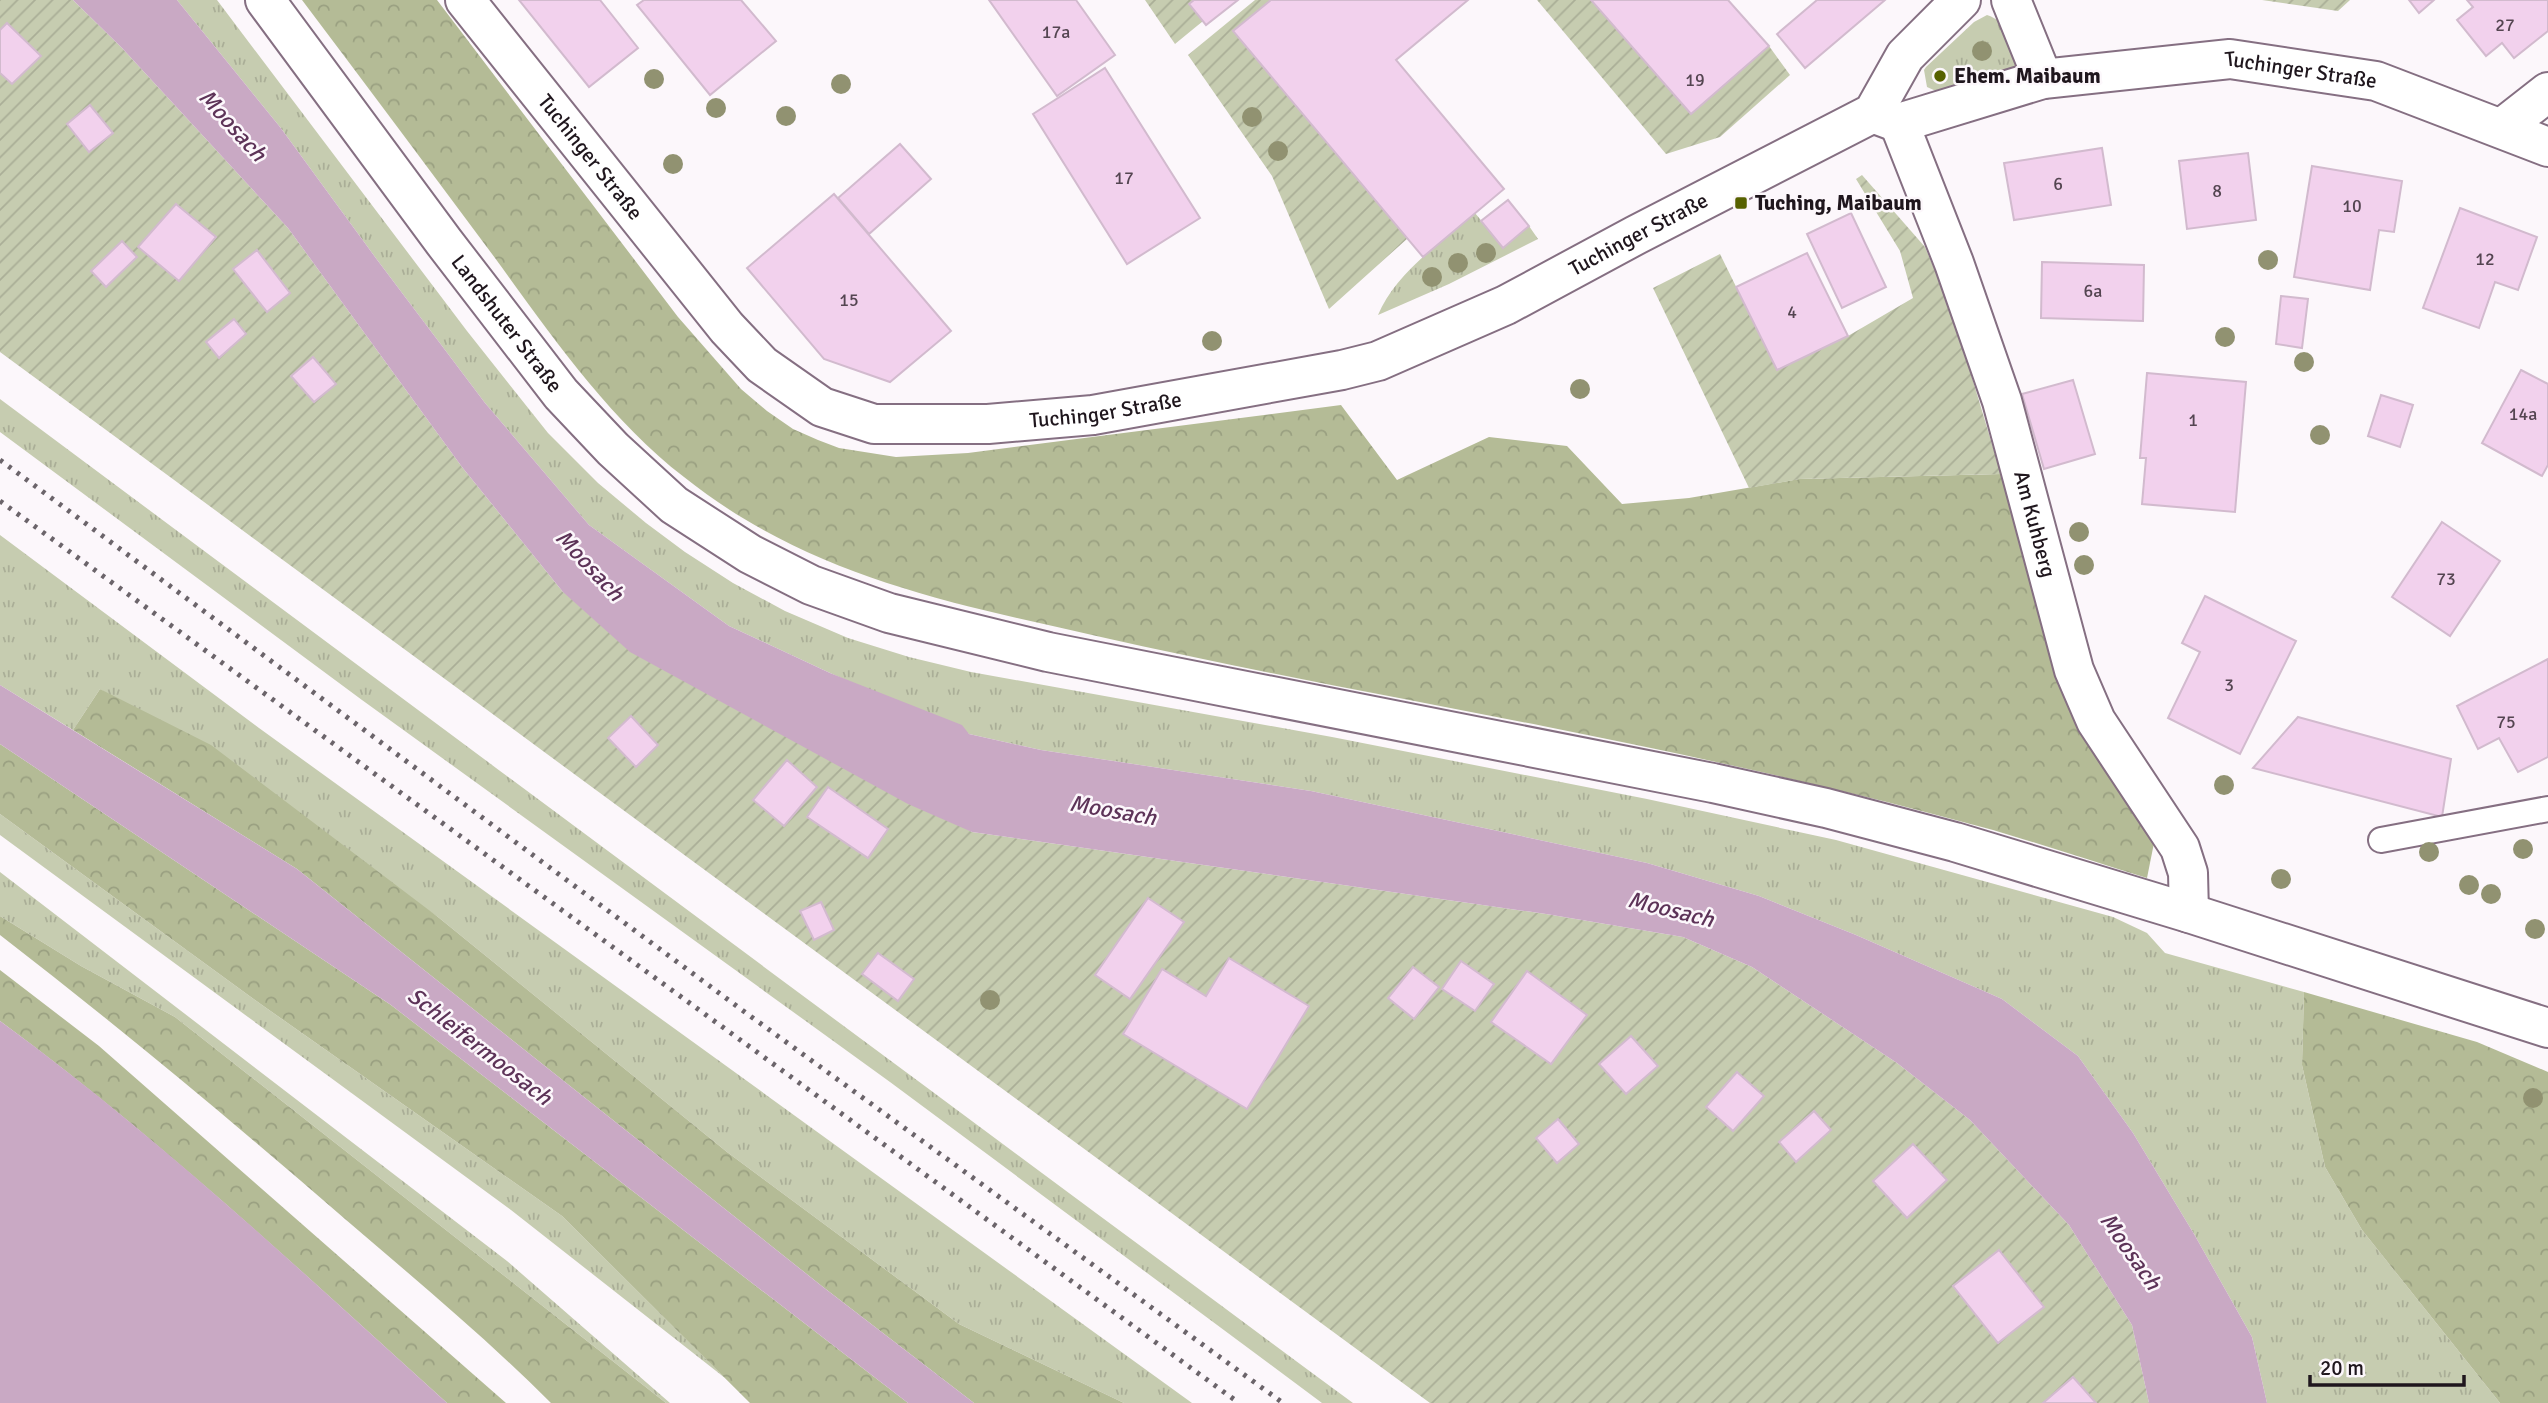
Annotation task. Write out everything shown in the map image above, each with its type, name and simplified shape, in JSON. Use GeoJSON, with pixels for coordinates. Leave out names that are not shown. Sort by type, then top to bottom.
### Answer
{"type":"FeatureCollection","features":[{"type":"Feature","properties":{"kind":"street","name":"Landshuter Straße"},"geometry":{"type":"LineString","coordinates":[[265,0],[561,394],[612,449],[674,505],[750,554],[811,585],[889,613],[1048,652],[1699,780],[1826,808],[1955,842],[2189,913],[2548,1028]]}},
{"type":"Feature","properties":{"kind":"street","name":"Tuchinger Straße"},"geometry":{"type":"LineString","coordinates":[[465,0],[727,328],[762,365],[822,407],[874,424],[988,424],[1093,415],[1334,372],[1378,361],[1506,305],[1636,235],[1886,118],[2043,79],[2230,60],[2376,81],[2548,147]]}},
{"type":"Feature","properties":{"kind":"street"},"geometry":{"type":"LineString","coordinates":[[1886,118],[1905,56],[1961,0]]}},
{"type":"Feature","properties":{"kind":"street"},"geometry":{"type":"LineString","coordinates":[[2011,0],[2043,79]]}},
{"type":"Feature","properties":{"kind":"street"},"geometry":{"type":"LineString","coordinates":[[2502,128],[2548,92]]}},
{"type":"Feature","properties":{"kind":"street","name":"Am Kuhberg"},"geometry":{"type":"LineString","coordinates":[[1886,118],[1954,263],[2002,401],[2074,670],[2096,721],[2180,848],[2188,873],[2189,913]]}},
{"type":"Feature","properties":{"kind":"lane"},"geometry":{"type":"LineString","coordinates":[[2381,840],[2548,809]]}},
{"type":"Feature","properties":{"kind":"green space"},"geometry":{"type":"Polygon","coordinates":[[[0,0],[73,0],[122,48],[288,228],[462,467],[563,592],[972,832],[1546,914],[1683,937],[1752,967],[1897,1063],[1970,1120],[2069,1225],[2132,1325],[2149,1403],[1430,1403],[0,352],[0,0]]]}},
{"type":"Feature","properties":{"kind":"green space"},"geometry":{"type":"Polygon","coordinates":[[[177,0],[217,0],[467,331],[548,433],[598,483],[646,523],[733,583],[785,611],[848,638],[971,672],[1332,737],[1647,799],[1836,840],[2113,917],[2147,933],[2165,953],[2304,992],[2302,1065],[2325,1167],[2362,1230],[2500,1403],[2267,1403],[2252,1337],[2133,1133],[2078,1056],[2002,999],[1759,896],[1647,863],[1311,791],[1041,750],[969,734],[729,626],[589,525],[485,403],[280,127],[177,0]]]}},
{"type":"Feature","properties":{"kind":"green space"},"geometry":{"type":"Polygon","coordinates":[[[302,0],[437,0],[678,317],[741,389],[793,429],[839,448],[896,457],[968,453],[1341,405],[1397,480],[1489,437],[1567,446],[1622,504],[1689,498],[1799,479],[2001,474],[2062,689],[2081,734],[2155,838],[2147,878],[1993,830],[1769,774],[1600,737],[1211,661],[990,612],[882,581],[780,539],[731,511],[684,477],[630,429],[606,402],[559,346],[302,0]]]}},
{"type":"Feature","properties":{"kind":"green space"},"geometry":{"type":"Polygon","coordinates":[[[1145,0],[1194,0],[1189,4],[1203,21],[1175,44],[1145,0]]]}},
{"type":"Feature","properties":{"kind":"green space"},"geometry":{"type":"Polygon","coordinates":[[[1255,0],[1271,0],[1234,31],[1408,238],[1329,309],[1272,176],[1188,55],[1255,0]]]}},
{"type":"Feature","properties":{"kind":"green space"},"geometry":{"type":"Polygon","coordinates":[[[1537,0],[1591,0],[1769,46],[1790,75],[1720,137],[1666,154],[1537,0]]]}},
{"type":"Feature","properties":{"kind":"green space"},"geometry":{"type":"Polygon","coordinates":[[[2262,0],[2350,0],[2338,11],[2262,0]]]}},
{"type":"Feature","properties":{"kind":"green space"},"geometry":{"type":"Polygon","coordinates":[[[1987,15],[1999,22],[2007,33],[2018,60],[2014,69],[1936,91],[1927,87],[1924,70],[1926,67],[1974,22],[1987,15]]]}},
{"type":"Feature","properties":{"kind":"green space"},"geometry":{"type":"Polygon","coordinates":[[[1862,175],[1925,247],[1952,311],[2001,474],[1800,479],[1749,488],[1653,288],[1720,254],[1777,370],[1848,336],[1913,298],[1900,251],[1856,179],[1862,175]]]}},
{"type":"Feature","properties":{"kind":"green space"},"geometry":{"type":"Polygon","coordinates":[[[1475,213],[1503,247],[1529,226],[1538,239],[1449,284],[1378,315],[1407,272],[1475,213]]]}},
{"type":"Feature","properties":{"kind":"green space"},"geometry":{"type":"Polygon","coordinates":[[[0,399],[1353,1403],[1322,1403],[890,1082],[362,700],[0,432],[0,399]]]}},
{"type":"Feature","properties":{"kind":"green space"},"geometry":{"type":"Polygon","coordinates":[[[0,535],[259,728],[1192,1403],[1124,1403],[959,1324],[727,1152],[438,917],[100,689],[73,730],[0,685],[0,535]]]}},
{"type":"Feature","properties":{"kind":"green space"},"geometry":{"type":"Polygon","coordinates":[[[100,689],[211,745],[438,917],[727,1152],[959,1324],[1124,1403],[974,1403],[823,1287],[297,869],[73,730],[100,689]]]}},
{"type":"Feature","properties":{"kind":"green space"},"geometry":{"type":"Polygon","coordinates":[[[0,744],[391,1005],[908,1403],[750,1403],[562,1216],[262,1005],[0,814],[0,744]]]}},
{"type":"Feature","properties":{"kind":"green space"},"geometry":{"type":"Polygon","coordinates":[[[0,814],[262,1005],[562,1216],[725,1378],[511,1210],[0,835],[0,814]]]}},
{"type":"Feature","properties":{"kind":"green space"},"geometry":{"type":"Polygon","coordinates":[[[0,872],[507,1261],[670,1403],[666,1403],[175,1017],[81,966],[0,916],[0,872]]]}},
{"type":"Feature","properties":{"kind":"green space"},"geometry":{"type":"Polygon","coordinates":[[[0,916],[81,966],[175,1017],[666,1403],[551,1403],[450,1309],[260,1146],[0,935],[0,916]]]}},
{"type":"Feature","properties":{"kind":"green space"},"geometry":{"type":"Polygon","coordinates":[[[0,970],[99,1046],[506,1403],[447,1403],[173,1158],[59,1065],[0,1021],[0,970]]]}},
{"type":"Feature","properties":{"kind":"green space"},"geometry":{"type":"Polygon","coordinates":[[[2304,992],[2477,1042],[2548,1072],[2548,1403],[2500,1403],[2362,1230],[2325,1167],[2302,1065],[2304,992]]]}},
{"type":"Feature","properties":{"kind":"water","name":"Moosach"},"geometry":{"type":"Polygon","coordinates":[[[73,0],[177,0],[280,127],[485,403],[589,525],[729,626],[830,673],[962,725],[969,734],[1041,750],[1311,791],[1647,863],[1759,896],[2002,999],[2078,1056],[2133,1133],[2252,1337],[2267,1403],[2149,1403],[2132,1325],[2069,1225],[1970,1120],[1897,1063],[1752,967],[1683,937],[1546,914],[972,832],[908,804],[630,652],[563,592],[462,467],[288,228],[122,48],[73,0]]]}},
{"type":"Feature","properties":{"kind":"water","name":"Schleifermoosach"},"geometry":{"type":"Polygon","coordinates":[[[0,685],[297,869],[823,1287],[974,1403],[908,1403],[391,1005],[0,744],[0,685]]]}},
{"type":"Feature","properties":{"kind":"water"},"geometry":{"type":"Polygon","coordinates":[[[0,1021],[59,1065],[173,1158],[447,1403],[0,1403],[0,1021]]]}},
{"type":"Feature","properties":{"kind":"building"},"geometry":{"type":"Polygon","coordinates":[[[519,0],[600,0],[638,48],[589,87],[519,0]]]}},
{"type":"Feature","properties":{"kind":"building"},"geometry":{"type":"Polygon","coordinates":[[[644,0],[741,0],[776,41],[710,95],[637,5],[644,0]]]}},
{"type":"Feature","properties":{"kind":"building"},"geometry":{"type":"Polygon","coordinates":[[[989,0],[1076,0],[1115,55],[1057,96],[989,0]]]}},
{"type":"Feature","properties":{"kind":"building"},"geometry":{"type":"Polygon","coordinates":[[[1194,0],[1238,0],[1206,25],[1189,4],[1194,0]]]}},
{"type":"Feature","properties":{"kind":"building"},"geometry":{"type":"Polygon","coordinates":[[[1271,0],[1468,0],[1396,60],[1504,189],[1423,257],[1233,31],[1271,0]]]}},
{"type":"Feature","properties":{"kind":"building"},"geometry":{"type":"Polygon","coordinates":[[[1591,0],[1728,0],[1769,46],[1691,114],[1591,0]]]}},
{"type":"Feature","properties":{"kind":"building"},"geometry":{"type":"Polygon","coordinates":[[[1817,0],[1885,0],[1805,68],[1777,34],[1817,0]]]}},
{"type":"Feature","properties":{"kind":"building"},"geometry":{"type":"Polygon","coordinates":[[[2409,0],[2434,0],[2419,13],[2409,0]]]}},
{"type":"Feature","properties":{"kind":"building"},"geometry":{"type":"Polygon","coordinates":[[[2467,0],[2548,0],[2548,31],[2514,58],[2502,43],[2486,56],[2457,20],[2473,7],[2467,0]]]}},
{"type":"Feature","properties":{"kind":"building"},"geometry":{"type":"Polygon","coordinates":[[[7,23],[41,56],[12,84],[0,73],[0,30],[7,23]]]}},
{"type":"Feature","properties":{"kind":"building"},"geometry":{"type":"Polygon","coordinates":[[[1105,68],[1200,218],[1127,264],[1033,114],[1105,68]]]}},
{"type":"Feature","properties":{"kind":"building"},"geometry":{"type":"Polygon","coordinates":[[[90,105],[113,133],[89,152],[67,124],[90,105]]]}},
{"type":"Feature","properties":{"kind":"building"},"geometry":{"type":"Polygon","coordinates":[[[900,144],[931,179],[869,234],[838,198],[900,144]]]}},
{"type":"Feature","properties":{"kind":"building"},"geometry":{"type":"Polygon","coordinates":[[[2102,148],[2111,205],[2014,220],[2004,163],[2102,148]]]}},
{"type":"Feature","properties":{"kind":"building"},"geometry":{"type":"Polygon","coordinates":[[[2248,153],[2256,220],[2187,229],[2179,161],[2248,153]]]}},
{"type":"Feature","properties":{"kind":"building"},"geometry":{"type":"Polygon","coordinates":[[[2312,166],[2402,181],[2394,232],[2379,230],[2370,290],[2294,277],[2312,166]]]}},
{"type":"Feature","properties":{"kind":"building"},"geometry":{"type":"Polygon","coordinates":[[[834,194],[951,331],[890,382],[824,359],[747,268],[834,194]]]}},
{"type":"Feature","properties":{"kind":"building"},"geometry":{"type":"Polygon","coordinates":[[[1508,200],[1529,226],[1503,248],[1481,221],[1508,200]]]}},
{"type":"Feature","properties":{"kind":"building"},"geometry":{"type":"Polygon","coordinates":[[[176,204],[216,237],[179,281],[138,247],[176,204]]]}},
{"type":"Feature","properties":{"kind":"building"},"geometry":{"type":"Polygon","coordinates":[[[2460,208],[2537,237],[2518,290],[2495,282],[2479,328],[2423,308],[2460,208]]]}},
{"type":"Feature","properties":{"kind":"building"},"geometry":{"type":"Polygon","coordinates":[[[1851,213],[1886,287],[1842,308],[1807,234],[1851,213]]]}},
{"type":"Feature","properties":{"kind":"building"},"geometry":{"type":"Polygon","coordinates":[[[122,241],[137,257],[106,287],[91,271],[122,241]]]}},
{"type":"Feature","properties":{"kind":"building"},"geometry":{"type":"Polygon","coordinates":[[[257,250],[290,293],[267,312],[233,269],[257,250]]]}},
{"type":"Feature","properties":{"kind":"building"},"geometry":{"type":"Polygon","coordinates":[[[1807,253],[1848,336],[1777,370],[1736,287],[1807,253]]]}},
{"type":"Feature","properties":{"kind":"building"},"geometry":{"type":"Polygon","coordinates":[[[2042,262],[2144,265],[2143,321],[2041,318],[2042,262]]]}},
{"type":"Feature","properties":{"kind":"building"},"geometry":{"type":"Polygon","coordinates":[[[2281,296],[2308,299],[2302,348],[2276,344],[2281,296]]]}},
{"type":"Feature","properties":{"kind":"building"},"geometry":{"type":"Polygon","coordinates":[[[234,319],[246,334],[219,358],[206,342],[234,319]]]}},
{"type":"Feature","properties":{"kind":"building"},"geometry":{"type":"Polygon","coordinates":[[[313,357],[336,384],[314,402],[291,376],[313,357]]]}},
{"type":"Feature","properties":{"kind":"building"},"geometry":{"type":"Polygon","coordinates":[[[2521,370],[2548,384],[2548,465],[2542,476],[2482,443],[2521,370]]]}},
{"type":"Feature","properties":{"kind":"building"},"geometry":{"type":"Polygon","coordinates":[[[2147,373],[2246,382],[2235,512],[2142,504],[2146,458],[2140,458],[2147,373]]]}},
{"type":"Feature","properties":{"kind":"building"},"geometry":{"type":"Polygon","coordinates":[[[2073,380],[2095,454],[2044,469],[2022,394],[2073,380]]]}},
{"type":"Feature","properties":{"kind":"building"},"geometry":{"type":"Polygon","coordinates":[[[2381,395],[2413,405],[2400,447],[2368,436],[2381,395]]]}},
{"type":"Feature","properties":{"kind":"building"},"geometry":{"type":"Polygon","coordinates":[[[2442,522],[2500,561],[2450,636],[2392,597],[2442,522]]]}},
{"type":"Feature","properties":{"kind":"building"},"geometry":{"type":"Polygon","coordinates":[[[2205,596],[2296,641],[2240,754],[2168,718],[2200,652],[2182,643],[2205,596]]]}},
{"type":"Feature","properties":{"kind":"building"},"geometry":{"type":"Polygon","coordinates":[[[2548,659],[2548,757],[2518,772],[2499,738],[2478,749],[2457,706],[2548,659]]]}},
{"type":"Feature","properties":{"kind":"building"},"geometry":{"type":"Polygon","coordinates":[[[631,716],[658,745],[636,767],[608,738],[631,716]]]}},
{"type":"Feature","properties":{"kind":"building"},"geometry":{"type":"Polygon","coordinates":[[[2298,717],[2451,759],[2442,817],[2253,768],[2298,717]]]}},
{"type":"Feature","properties":{"kind":"building"},"geometry":{"type":"Polygon","coordinates":[[[787,760],[817,787],[784,826],[753,800],[787,760]]]}},
{"type":"Feature","properties":{"kind":"building"},"geometry":{"type":"Polygon","coordinates":[[[828,787],[888,829],[868,858],[807,817],[828,787]]]}},
{"type":"Feature","properties":{"kind":"building"},"geometry":{"type":"Polygon","coordinates":[[[1148,898],[1184,922],[1130,999],[1095,975],[1148,898]]]}},
{"type":"Feature","properties":{"kind":"building"},"geometry":{"type":"Polygon","coordinates":[[[821,902],[834,930],[814,940],[800,911],[821,902]]]}},
{"type":"Feature","properties":{"kind":"building"},"geometry":{"type":"Polygon","coordinates":[[[878,953],[914,979],[898,1001],[862,974],[878,953]]]}},
{"type":"Feature","properties":{"kind":"building"},"geometry":{"type":"Polygon","coordinates":[[[1229,958],[1309,1006],[1247,1109],[1123,1034],[1162,969],[1206,996],[1229,958]]]}},
{"type":"Feature","properties":{"kind":"building"},"geometry":{"type":"Polygon","coordinates":[[[1461,961],[1494,984],[1475,1011],[1442,989],[1461,961]]]}},
{"type":"Feature","properties":{"kind":"building"},"geometry":{"type":"Polygon","coordinates":[[[1413,967],[1439,987],[1414,1019],[1388,998],[1413,967]]]}},
{"type":"Feature","properties":{"kind":"building"},"geometry":{"type":"Polygon","coordinates":[[[1527,971],[1587,1015],[1551,1064],[1491,1022],[1527,971]]]}},
{"type":"Feature","properties":{"kind":"building"},"geometry":{"type":"Polygon","coordinates":[[[1631,1036],[1658,1066],[1626,1094],[1599,1064],[1631,1036]]]}},
{"type":"Feature","properties":{"kind":"building"},"geometry":{"type":"Polygon","coordinates":[[[1737,1072],[1764,1096],[1733,1131],[1706,1107],[1737,1072]]]}},
{"type":"Feature","properties":{"kind":"building"},"geometry":{"type":"Polygon","coordinates":[[[1814,1111],[1831,1130],[1796,1162],[1779,1142],[1814,1111]]]}},
{"type":"Feature","properties":{"kind":"building"},"geometry":{"type":"Polygon","coordinates":[[[1558,1119],[1579,1144],[1557,1163],[1536,1138],[1558,1119]]]}},
{"type":"Feature","properties":{"kind":"building"},"geometry":{"type":"Polygon","coordinates":[[[1913,1144],[1947,1180],[1907,1218],[1873,1181],[1913,1144]]]}},
{"type":"Feature","properties":{"kind":"building"},"geometry":{"type":"Polygon","coordinates":[[[1999,1250],[2044,1307],[1998,1343],[1953,1286],[1999,1250]]]}},
{"type":"Feature","properties":{"kind":"building"},"geometry":{"type":"Polygon","coordinates":[[[2073,1377],[2096,1403],[2043,1403],[2073,1377]]]}},
{"type":"Feature","properties":{"kind":"railway"},"geometry":{"type":"LineString","coordinates":[[0,460],[742,1010],[1283,1403]]}},
{"type":"Feature","properties":{"kind":"railway"},"geometry":{"type":"LineString","coordinates":[[0,501],[1239,1403]]}},
{"type":"Feature","properties":{"kind":"place","name":"Ehem. Maibaum"},"geometry":{"type":"Point","coordinates":[1940,76]}},
{"type":"Feature","properties":{"kind":"place","name":"Tuching, Maibaum"},"geometry":{"type":"Point","coordinates":[1741,203]}}]}
